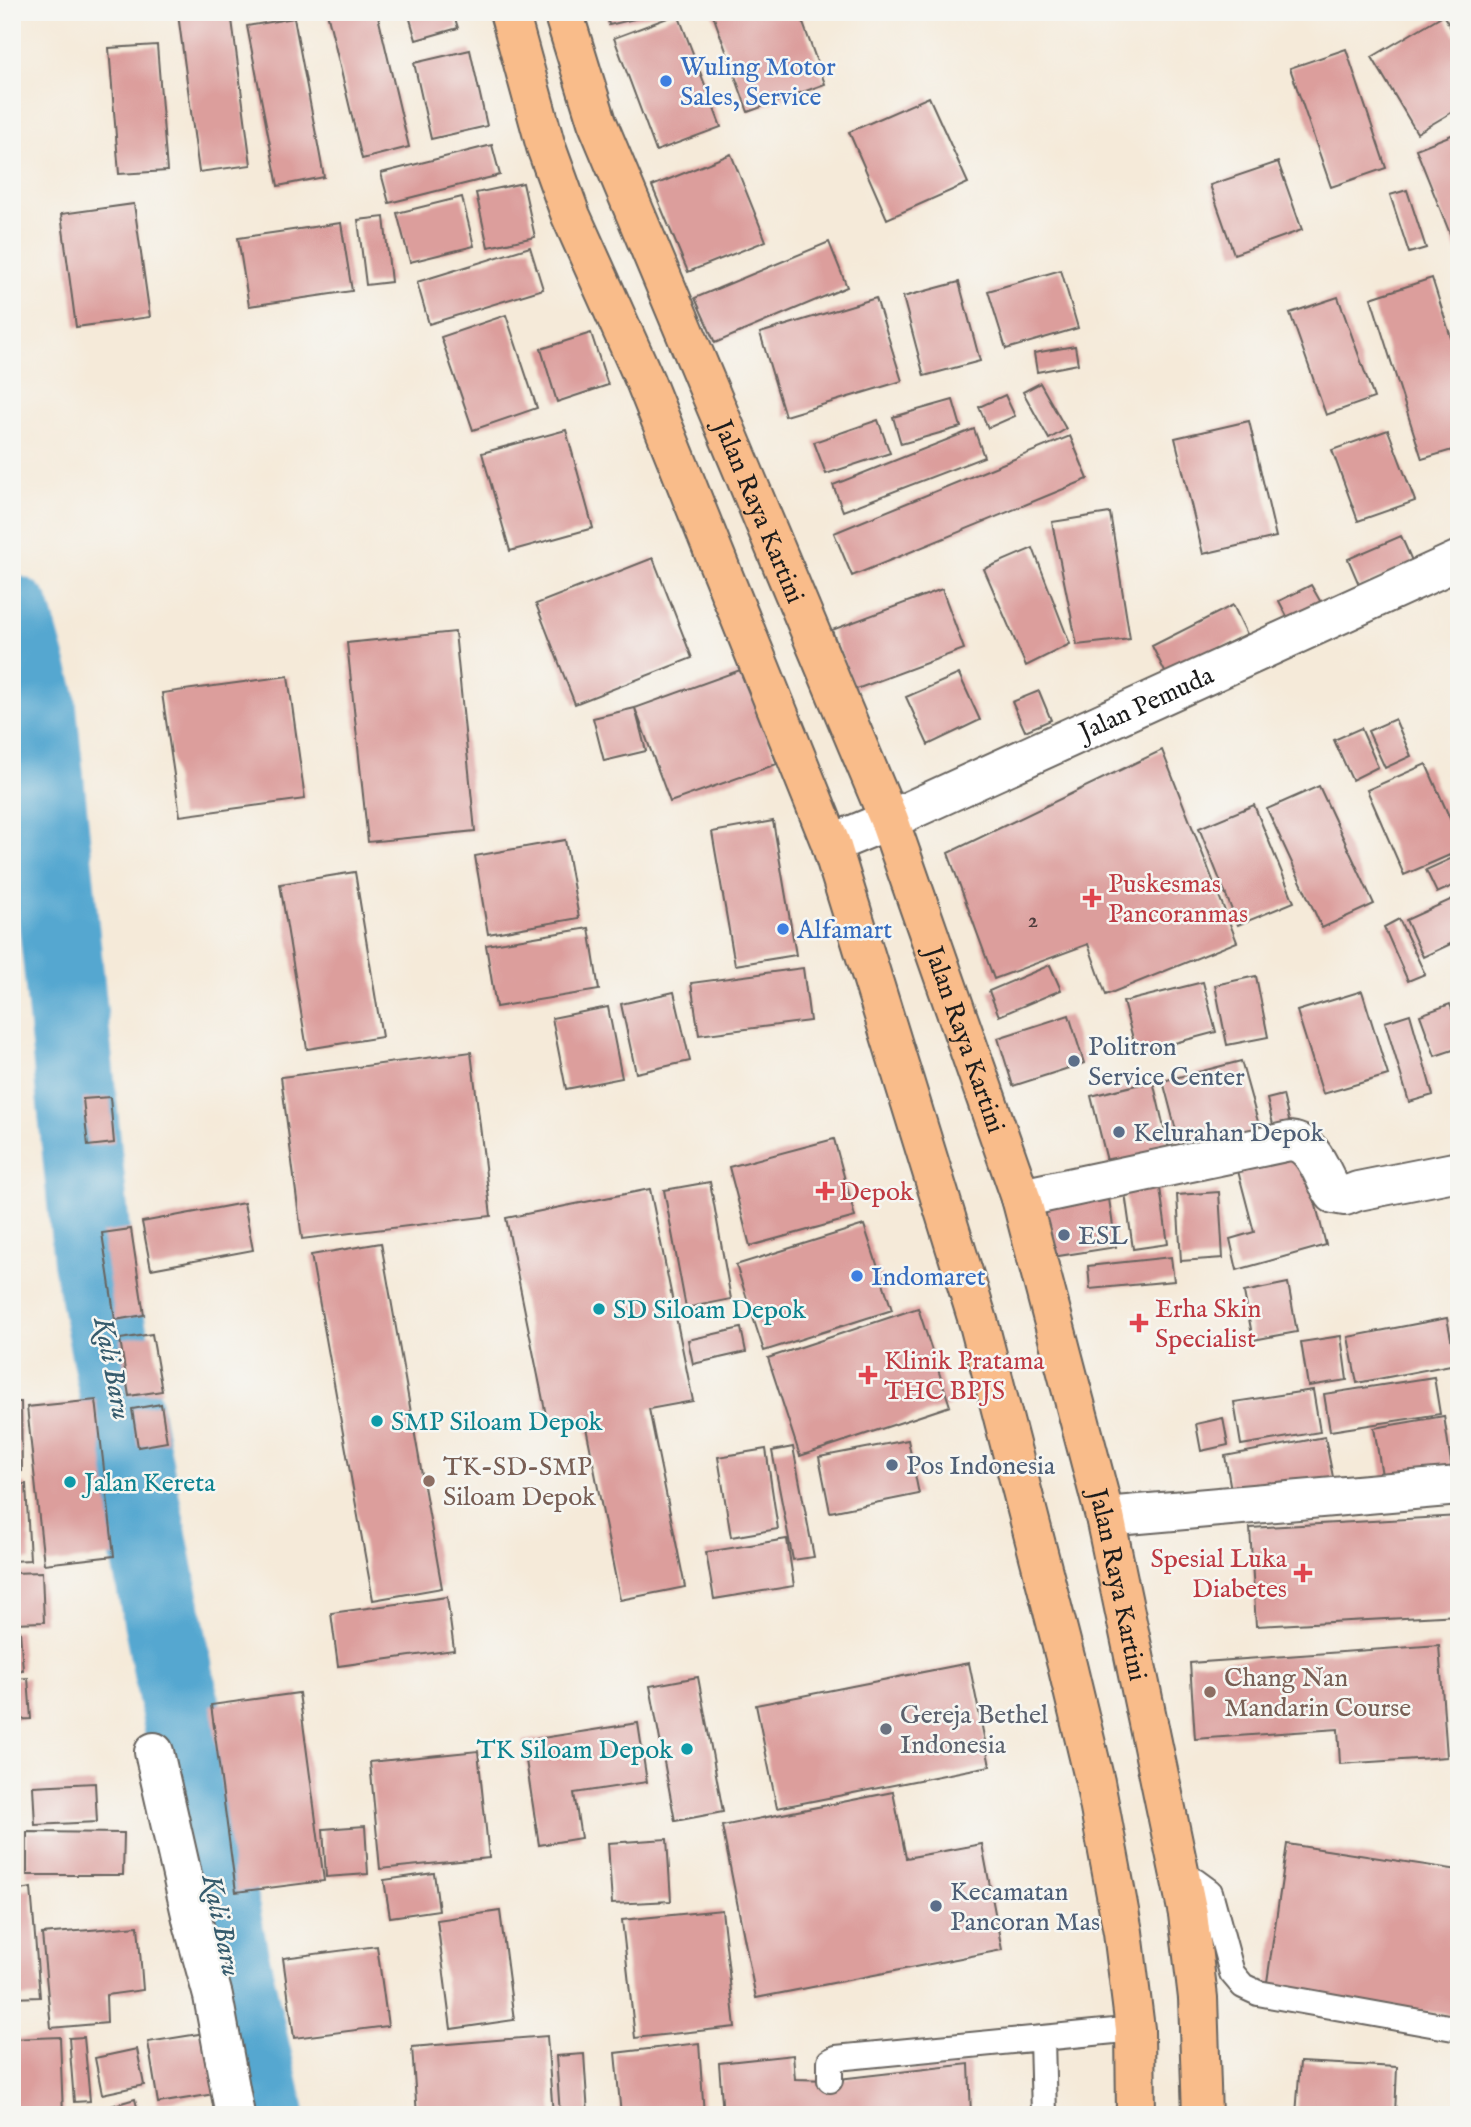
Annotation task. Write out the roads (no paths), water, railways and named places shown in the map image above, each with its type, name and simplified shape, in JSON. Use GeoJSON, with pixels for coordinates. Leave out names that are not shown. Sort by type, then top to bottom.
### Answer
{"type":"FeatureCollection","features":[{"type":"Feature","properties":{"kind":"main road"},"geometry":{"type":"LineString","coordinates":[[509,12],[546,147],[570,216],[645,381],[831,844],[979,1324],[1095,1782],[1121,1918],[1135,2029],[1136,2115]]}},
{"type":"Feature","properties":{"kind":"main road","name":"Jalan Raya Kartini"},"geometry":{"type":"LineString","coordinates":[[563,12],[597,122],[889,820],[1021,1198],[1105,1517],[1188,1914],[1198,1998],[1202,2115]]}},
{"type":"Feature","properties":{"kind":"street","name":"Jalan Pemuda"},"geometry":{"type":"LineString","coordinates":[[831,844],[1459,560]]}},
{"type":"Feature","properties":{"kind":"street"},"geometry":{"type":"LineString","coordinates":[[1021,1198],[1290,1141],[1306,1146],[1334,1194],[1345,1196],[1459,1171]]}},
{"type":"Feature","properties":{"kind":"street"},"geometry":{"type":"LineString","coordinates":[[1105,1517],[1459,1486]]}},
{"type":"Feature","properties":{"kind":"street"},"geometry":{"type":"LineString","coordinates":[[154,1752],[193,1923],[214,1996],[235,2115]]}},
{"type":"Feature","properties":{"kind":"lane"},"geometry":{"type":"LineString","coordinates":[[1181,1879],[1195,1881],[1210,1892],[1232,1973],[1243,1986],[1258,1993],[1459,2029]]}},
{"type":"Feature","properties":{"kind":"lane"},"geometry":{"type":"LineString","coordinates":[[830,2080],[829,2064],[836,2058],[1135,2029]]}},
{"type":"Feature","properties":{"kind":"lane"},"geometry":{"type":"LineString","coordinates":[[1042,2039],[1044,2115]]}},
{"type":"Feature","properties":{"kind":"waterway","name":"Kali Baru"},"geometry":{"type":"LineString","coordinates":[[12,615],[36,700],[93,1260],[229,1958],[265,2115]]}},
{"type":"Feature","properties":{"kind":"place","name":"Wuling Motor Sales, Service"},"geometry":{"type":"Point","coordinates":[666,81]}},
{"type":"Feature","properties":{"kind":"place","name":"Puskesmas Pancoranmas"},"geometry":{"type":"Point","coordinates":[1092,898]}},
{"type":"Feature","properties":{"kind":"place","name":"Alfamart"},"geometry":{"type":"Point","coordinates":[783,929]}},
{"type":"Feature","properties":{"kind":"place","name":"Politron Service Center"},"geometry":{"type":"Point","coordinates":[1074,1061]}},
{"type":"Feature","properties":{"kind":"place","name":"Kelurahan Depok"},"geometry":{"type":"Point","coordinates":[1119,1132]}},
{"type":"Feature","properties":{"kind":"place","name":"Depok"},"geometry":{"type":"Point","coordinates":[825,1191]}},
{"type":"Feature","properties":{"kind":"place","name":"ESL"},"geometry":{"type":"Point","coordinates":[1064,1235]}},
{"type":"Feature","properties":{"kind":"place","name":"Indomaret"},"geometry":{"type":"Point","coordinates":[857,1276]}},
{"type":"Feature","properties":{"kind":"place","name":"SD Siloam Depok"},"geometry":{"type":"Point","coordinates":[599,1309]}},
{"type":"Feature","properties":{"kind":"place","name":"Erha Skin Specialist"},"geometry":{"type":"Point","coordinates":[1139,1323]}},
{"type":"Feature","properties":{"kind":"place","name":"Klinik Pratama THC BPJS"},"geometry":{"type":"Point","coordinates":[868,1375]}},
{"type":"Feature","properties":{"kind":"place","name":"SMP Siloam Depok"},"geometry":{"type":"Point","coordinates":[377,1421]}},
{"type":"Feature","properties":{"kind":"place","name":"Pos Indonesia"},"geometry":{"type":"Point","coordinates":[892,1465]}},
{"type":"Feature","properties":{"kind":"place","name":"TK-SD-SMP Siloam Depok"},"geometry":{"type":"Point","coordinates":[429,1481]}},
{"type":"Feature","properties":{"kind":"place","name":"Jalan Kereta"},"geometry":{"type":"Point","coordinates":[70,1482]}},
{"type":"Feature","properties":{"kind":"place","name":"Spesial Luka Diabetes"},"geometry":{"type":"Point","coordinates":[1303,1573]}},
{"type":"Feature","properties":{"kind":"place","name":"Chang Nan Mandarin Course"},"geometry":{"type":"Point","coordinates":[1210,1692]}},
{"type":"Feature","properties":{"kind":"place","name":"Gereja Bethel Indonesia"},"geometry":{"type":"Point","coordinates":[886,1729]}},
{"type":"Feature","properties":{"kind":"place","name":"TK Siloam Depok"},"geometry":{"type":"Point","coordinates":[687,1749]}},
{"type":"Feature","properties":{"kind":"place","name":"Kecamatan Pancoran Mas"},"geometry":{"type":"Point","coordinates":[936,1906]}}]}
